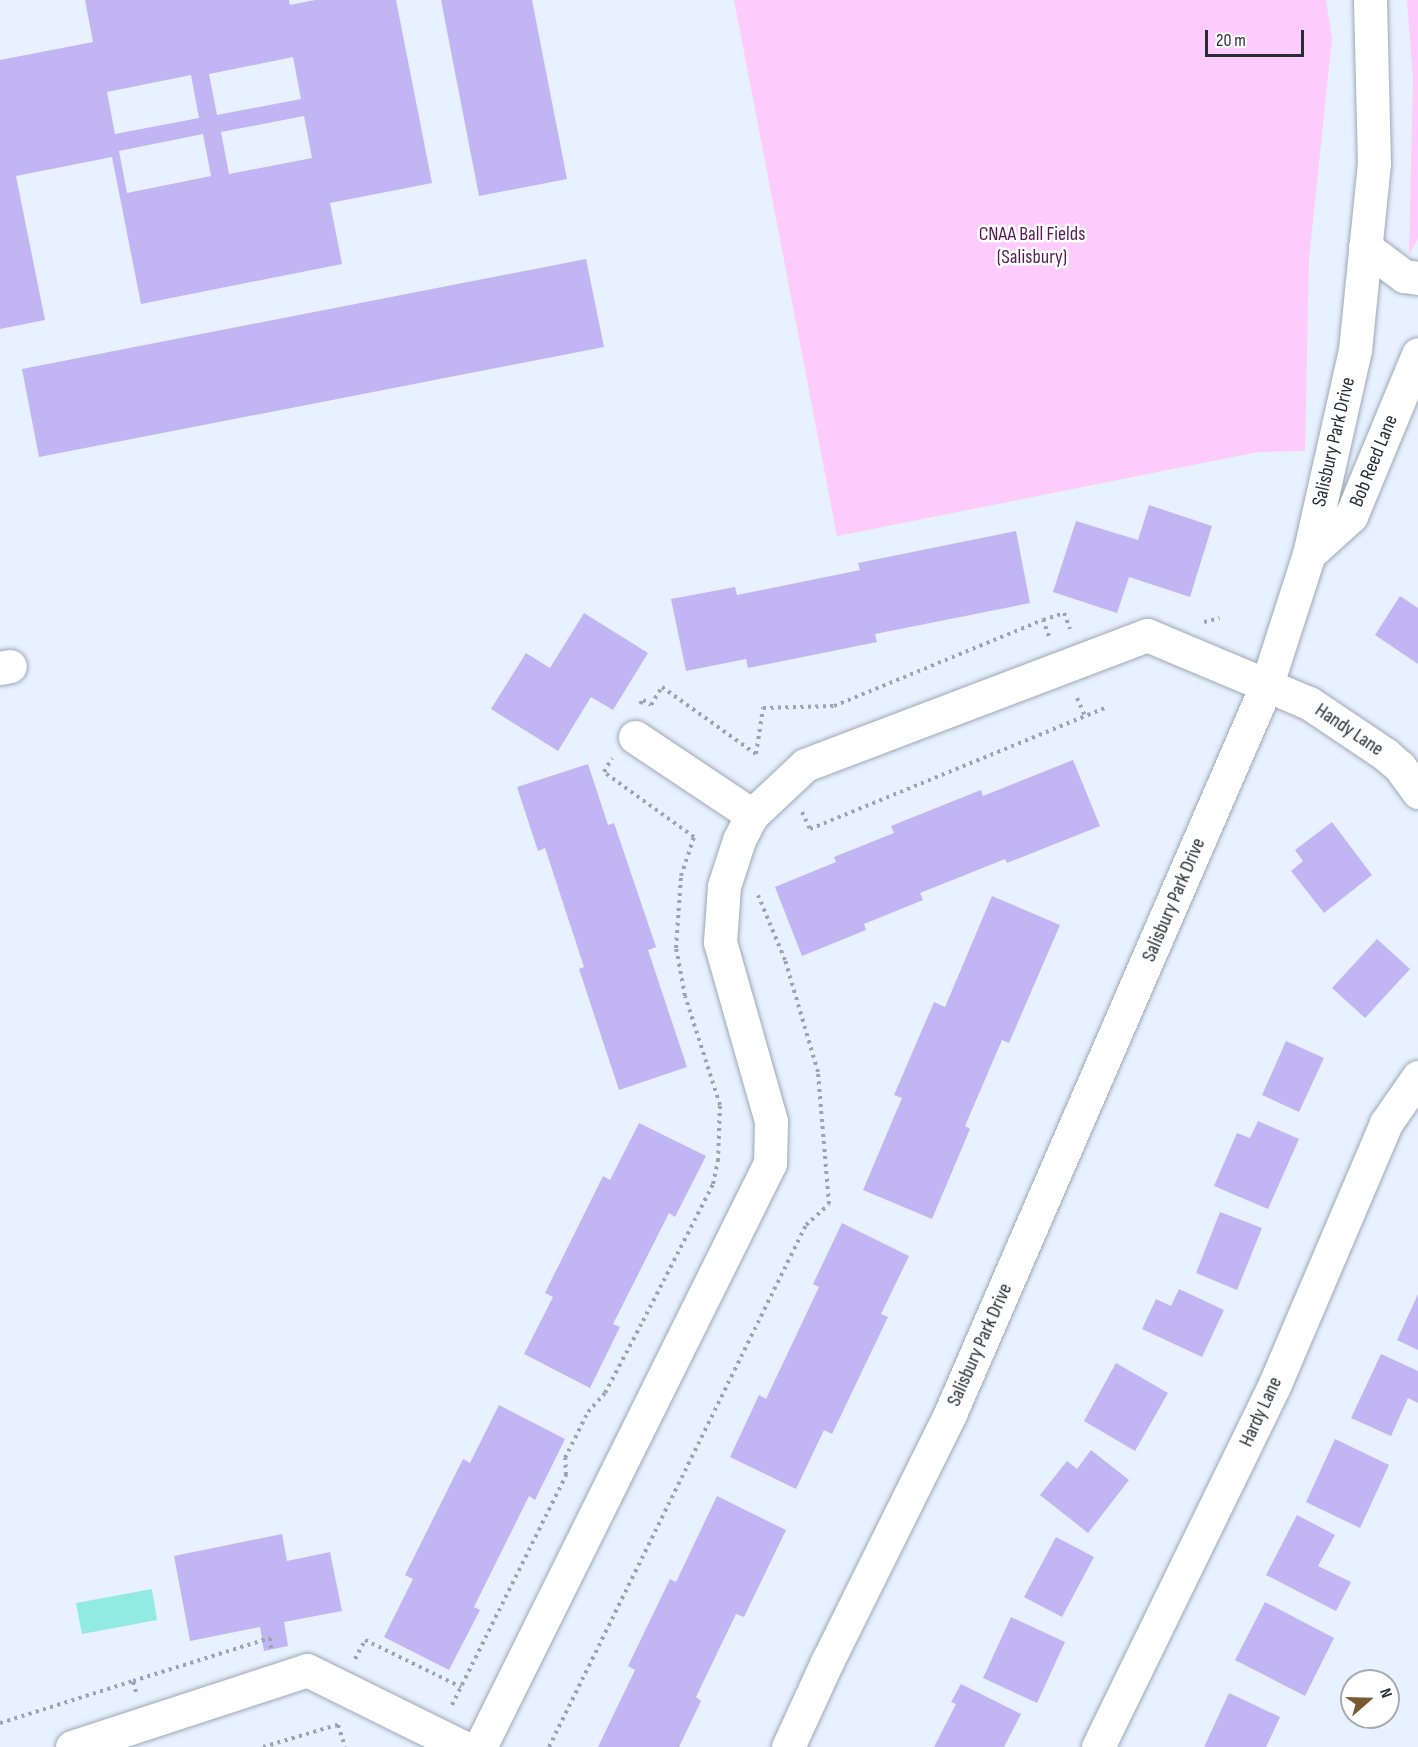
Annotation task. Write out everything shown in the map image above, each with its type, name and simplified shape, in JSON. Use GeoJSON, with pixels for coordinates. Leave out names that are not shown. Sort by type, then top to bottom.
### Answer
{"type":"FeatureCollection","features":[{"type":"Feature","properties":{"kind":"street","name":"Salisbury Park Drive"},"geometry":{"type":"LineString","coordinates":[[789,1747],[827,1662],[950,1414],[1267,684],[1309,554],[1355,350],[1374,164],[1370,0]]}},
{"type":"Feature","properties":{"kind":"street"},"geometry":{"type":"LineString","coordinates":[[1365,247],[1404,276],[1418,278]]}},
{"type":"Feature","properties":{"kind":"street","name":"Bob Reed Lane"},"geometry":{"type":"LineString","coordinates":[[1309,554],[1351,516],[1418,355]]}},
{"type":"Feature","properties":{"kind":"street","name":"Handy Lane"},"geometry":{"type":"LineString","coordinates":[[480,1747],[770,1163],[771,1121],[720,942],[724,886],[739,840],[752,815],[805,765],[1147,635],[1309,703],[1385,754],[1400,767],[1418,792]]}},
{"type":"Feature","properties":{"kind":"street"},"geometry":{"type":"LineString","coordinates":[[630,732],[752,815]]}},
{"type":"Feature","properties":{"kind":"street","name":"Hardy Lane"},"geometry":{"type":"LineString","coordinates":[[1098,1747],[1274,1386],[1386,1123],[1418,1077]]}},
{"type":"Feature","properties":{"kind":"street"},"geometry":{"type":"LineString","coordinates":[[72,1747],[307,1670],[449,1741]]}},
{"type":"Feature","properties":{"kind":"path"},"geometry":{"type":"LineString","coordinates":[[449,1741],[566,1475],[566,1458],[570,1449],[588,1412],[604,1393],[643,1321],[713,1184],[718,1161],[720,1105],[685,996],[676,948],[681,876],[694,837],[603,772],[630,732],[643,700],[651,705],[662,687],[756,754],[763,708],[834,706],[1043,620]]}},
{"type":"Feature","properties":{"kind":"path"},"geometry":{"type":"LineString","coordinates":[[0,1723],[270,1638]]}},
{"type":"Feature","properties":{"kind":"path"},"geometry":{"type":"LineString","coordinates":[[133,1681],[145,1722]]}},
{"type":"Feature","properties":{"kind":"path"},"geometry":{"type":"LineString","coordinates":[[263,1747],[347,1721],[360,1696]]}},
{"type":"Feature","properties":{"kind":"path"},"geometry":{"type":"LineString","coordinates":[[338,1725],[345,1747]]}},
{"type":"Feature","properties":{"kind":"green space","name":"CNAA Ball Fields (Salisbury)"},"geometry":{"type":"Polygon","coordinates":[[[734,0],[1326,0],[1332,39],[1309,259],[1305,451],[1258,452],[837,536],[734,0]]]}},
{"type":"Feature","properties":{"kind":"green space"},"geometry":{"type":"Polygon","coordinates":[[[1407,0],[1418,0],[1418,239],[1409,254],[1413,79],[1407,0]]]}},
{"type":"Feature","properties":{"kind":"shaded area"},"geometry":{"type":"Polygon","coordinates":[[[152,1589],[157,1620],[82,1634],[76,1603],[152,1589]]]}},
{"type":"Feature","properties":{"kind":"building"},"geometry":{"type":"Polygon","coordinates":[[[85,0],[289,0],[290,5],[315,0],[396,0],[432,183],[330,203],[342,264],[141,304],[112,157],[16,176],[45,320],[0,329],[0,60],[93,42],[85,0]],[[293,57],[209,74],[217,115],[301,99],[293,57]],[[191,75],[107,92],[115,134],[199,118],[191,75]],[[304,116],[221,132],[229,174],[312,158],[304,116]],[[203,134],[119,151],[127,193],[211,176],[203,134]]]}},
{"type":"Feature","properties":{"kind":"building"},"geometry":{"type":"Polygon","coordinates":[[[441,0],[532,0],[567,179],[479,196],[441,0]]]}},
{"type":"Feature","properties":{"kind":"building"},"geometry":{"type":"Polygon","coordinates":[[[586,259],[604,347],[39,457],[22,369],[586,259]]]}},
{"type":"Feature","properties":{"kind":"building"},"geometry":{"type":"Polygon","coordinates":[[[1149,505],[1212,526],[1190,597],[1129,577],[1117,613],[1053,592],[1076,521],[1138,540],[1149,505]]]}},
{"type":"Feature","properties":{"kind":"building"},"geometry":{"type":"Polygon","coordinates":[[[1016,531],[1030,603],[875,634],[877,642],[748,668],[746,659],[686,671],[671,599],[735,587],[737,595],[860,570],[858,563],[1016,531]]]}},
{"type":"Feature","properties":{"kind":"building"},"geometry":{"type":"Polygon","coordinates":[[[1400,596],[1418,608],[1418,664],[1375,635],[1400,596]]]}},
{"type":"Feature","properties":{"kind":"building"},"geometry":{"type":"Polygon","coordinates":[[[584,613],[648,653],[613,710],[591,697],[558,751],[491,709],[526,653],[550,668],[584,613]]]}},
{"type":"Feature","properties":{"kind":"building"},"geometry":{"type":"Polygon","coordinates":[[[1073,760],[1100,826],[1007,863],[1005,859],[920,893],[923,900],[864,924],[866,930],[802,956],[775,887],[836,862],[834,857],[894,833],[891,826],[981,790],[983,796],[1073,760]]]}},
{"type":"Feature","properties":{"kind":"building"},"geometry":{"type":"Polygon","coordinates":[[[588,764],[608,825],[614,823],[656,947],[648,950],[687,1067],[619,1090],[579,969],[584,967],[545,848],[538,851],[517,787],[588,764]]]}},
{"type":"Feature","properties":{"kind":"building"},"geometry":{"type":"Polygon","coordinates":[[[1332,822],[1372,875],[1324,913],[1291,871],[1303,861],[1295,850],[1332,822]]]}},
{"type":"Feature","properties":{"kind":"building"},"geometry":{"type":"Polygon","coordinates":[[[992,896],[1060,925],[1009,1043],[1002,1040],[965,1126],[970,1129],[932,1219],[863,1190],[902,1098],[894,1095],[934,1002],[945,1007],[992,896]]]}},
{"type":"Feature","properties":{"kind":"building"},"geometry":{"type":"Polygon","coordinates":[[[1377,939],[1410,969],[1365,1018],[1332,988],[1377,939]]]}},
{"type":"Feature","properties":{"kind":"building"},"geometry":{"type":"Polygon","coordinates":[[[1286,1041],[1324,1058],[1299,1112],[1262,1095],[1286,1041]]]}},
{"type":"Feature","properties":{"kind":"building"},"geometry":{"type":"Polygon","coordinates":[[[1258,1121],[1299,1139],[1268,1209],[1214,1186],[1237,1133],[1250,1138],[1258,1121]]]}},
{"type":"Feature","properties":{"kind":"building"},"geometry":{"type":"Polygon","coordinates":[[[639,1123],[706,1156],[675,1217],[669,1213],[613,1324],[620,1327],[590,1388],[524,1354],[553,1297],[545,1293],[603,1176],[610,1180],[639,1123]]]}},
{"type":"Feature","properties":{"kind":"building"},"geometry":{"type":"Polygon","coordinates":[[[1220,1212],[1262,1228],[1237,1290],[1196,1273],[1220,1212]]]}},
{"type":"Feature","properties":{"kind":"building"},"geometry":{"type":"Polygon","coordinates":[[[842,1223],[909,1256],[881,1314],[888,1317],[832,1434],[824,1430],[796,1489],[730,1457],[759,1395],[766,1399],[819,1287],[813,1284],[842,1223]]]}},
{"type":"Feature","properties":{"kind":"building"},"geometry":{"type":"Polygon","coordinates":[[[1179,1289],[1224,1310],[1202,1357],[1142,1329],[1156,1299],[1171,1306],[1179,1289]]]}},
{"type":"Feature","properties":{"kind":"building"},"geometry":{"type":"Polygon","coordinates":[[[1418,1294],[1418,1350],[1397,1340],[1418,1294]]]}},
{"type":"Feature","properties":{"kind":"building"},"geometry":{"type":"Polygon","coordinates":[[[1381,1354],[1418,1371],[1418,1403],[1408,1398],[1391,1436],[1351,1418],[1381,1354]]]}},
{"type":"Feature","properties":{"kind":"building"},"geometry":{"type":"Polygon","coordinates":[[[1116,1363],[1168,1393],[1135,1451],[1084,1421],[1116,1363]]]}},
{"type":"Feature","properties":{"kind":"building"},"geometry":{"type":"Polygon","coordinates":[[[499,1405],[565,1439],[535,1500],[529,1496],[474,1607],[480,1610],[449,1670],[384,1637],[413,1579],[405,1575],[463,1459],[470,1463],[499,1405]]]}},
{"type":"Feature","properties":{"kind":"building"},"geometry":{"type":"Polygon","coordinates":[[[1335,1439],[1389,1465],[1360,1528],[1306,1502],[1335,1439]]]}},
{"type":"Feature","properties":{"kind":"building"},"geometry":{"type":"Polygon","coordinates":[[[1091,1450],[1129,1480],[1088,1533],[1040,1495],[1067,1461],[1077,1469],[1091,1450]]]}},
{"type":"Feature","properties":{"kind":"building"},"geometry":{"type":"Polygon","coordinates":[[[717,1496],[786,1530],[744,1617],[736,1614],[696,1697],[701,1701],[679,1747],[598,1747],[635,1670],[628,1666],[670,1579],[676,1582],[717,1496]]]}},
{"type":"Feature","properties":{"kind":"building"},"geometry":{"type":"Polygon","coordinates":[[[1297,1515],[1335,1535],[1318,1566],[1351,1582],[1336,1611],[1266,1575],[1297,1515]]]}},
{"type":"Feature","properties":{"kind":"building"},"geometry":{"type":"Polygon","coordinates":[[[282,1534],[287,1561],[330,1552],[342,1611],[284,1622],[288,1646],[264,1651],[260,1627],[190,1641],[174,1556],[282,1534]]]}},
{"type":"Feature","properties":{"kind":"building"},"geometry":{"type":"Polygon","coordinates":[[[1056,1537],[1094,1557],[1062,1617],[1024,1597],[1056,1537]]]}},
{"type":"Feature","properties":{"kind":"building"},"geometry":{"type":"Polygon","coordinates":[[[1265,1602],[1334,1638],[1305,1696],[1235,1660],[1265,1602]]]}},
{"type":"Feature","properties":{"kind":"building"},"geometry":{"type":"Polygon","coordinates":[[[1011,1617],[1065,1642],[1037,1703],[983,1678],[1011,1617]]]}},
{"type":"Feature","properties":{"kind":"building"},"geometry":{"type":"Polygon","coordinates":[[[961,1684],[1021,1714],[1004,1747],[934,1747],[956,1704],[951,1702],[961,1684]]]}},
{"type":"Feature","properties":{"kind":"building"},"geometry":{"type":"Polygon","coordinates":[[[1229,1693],[1280,1717],[1266,1747],[1204,1747],[1229,1693]]]}}]}
